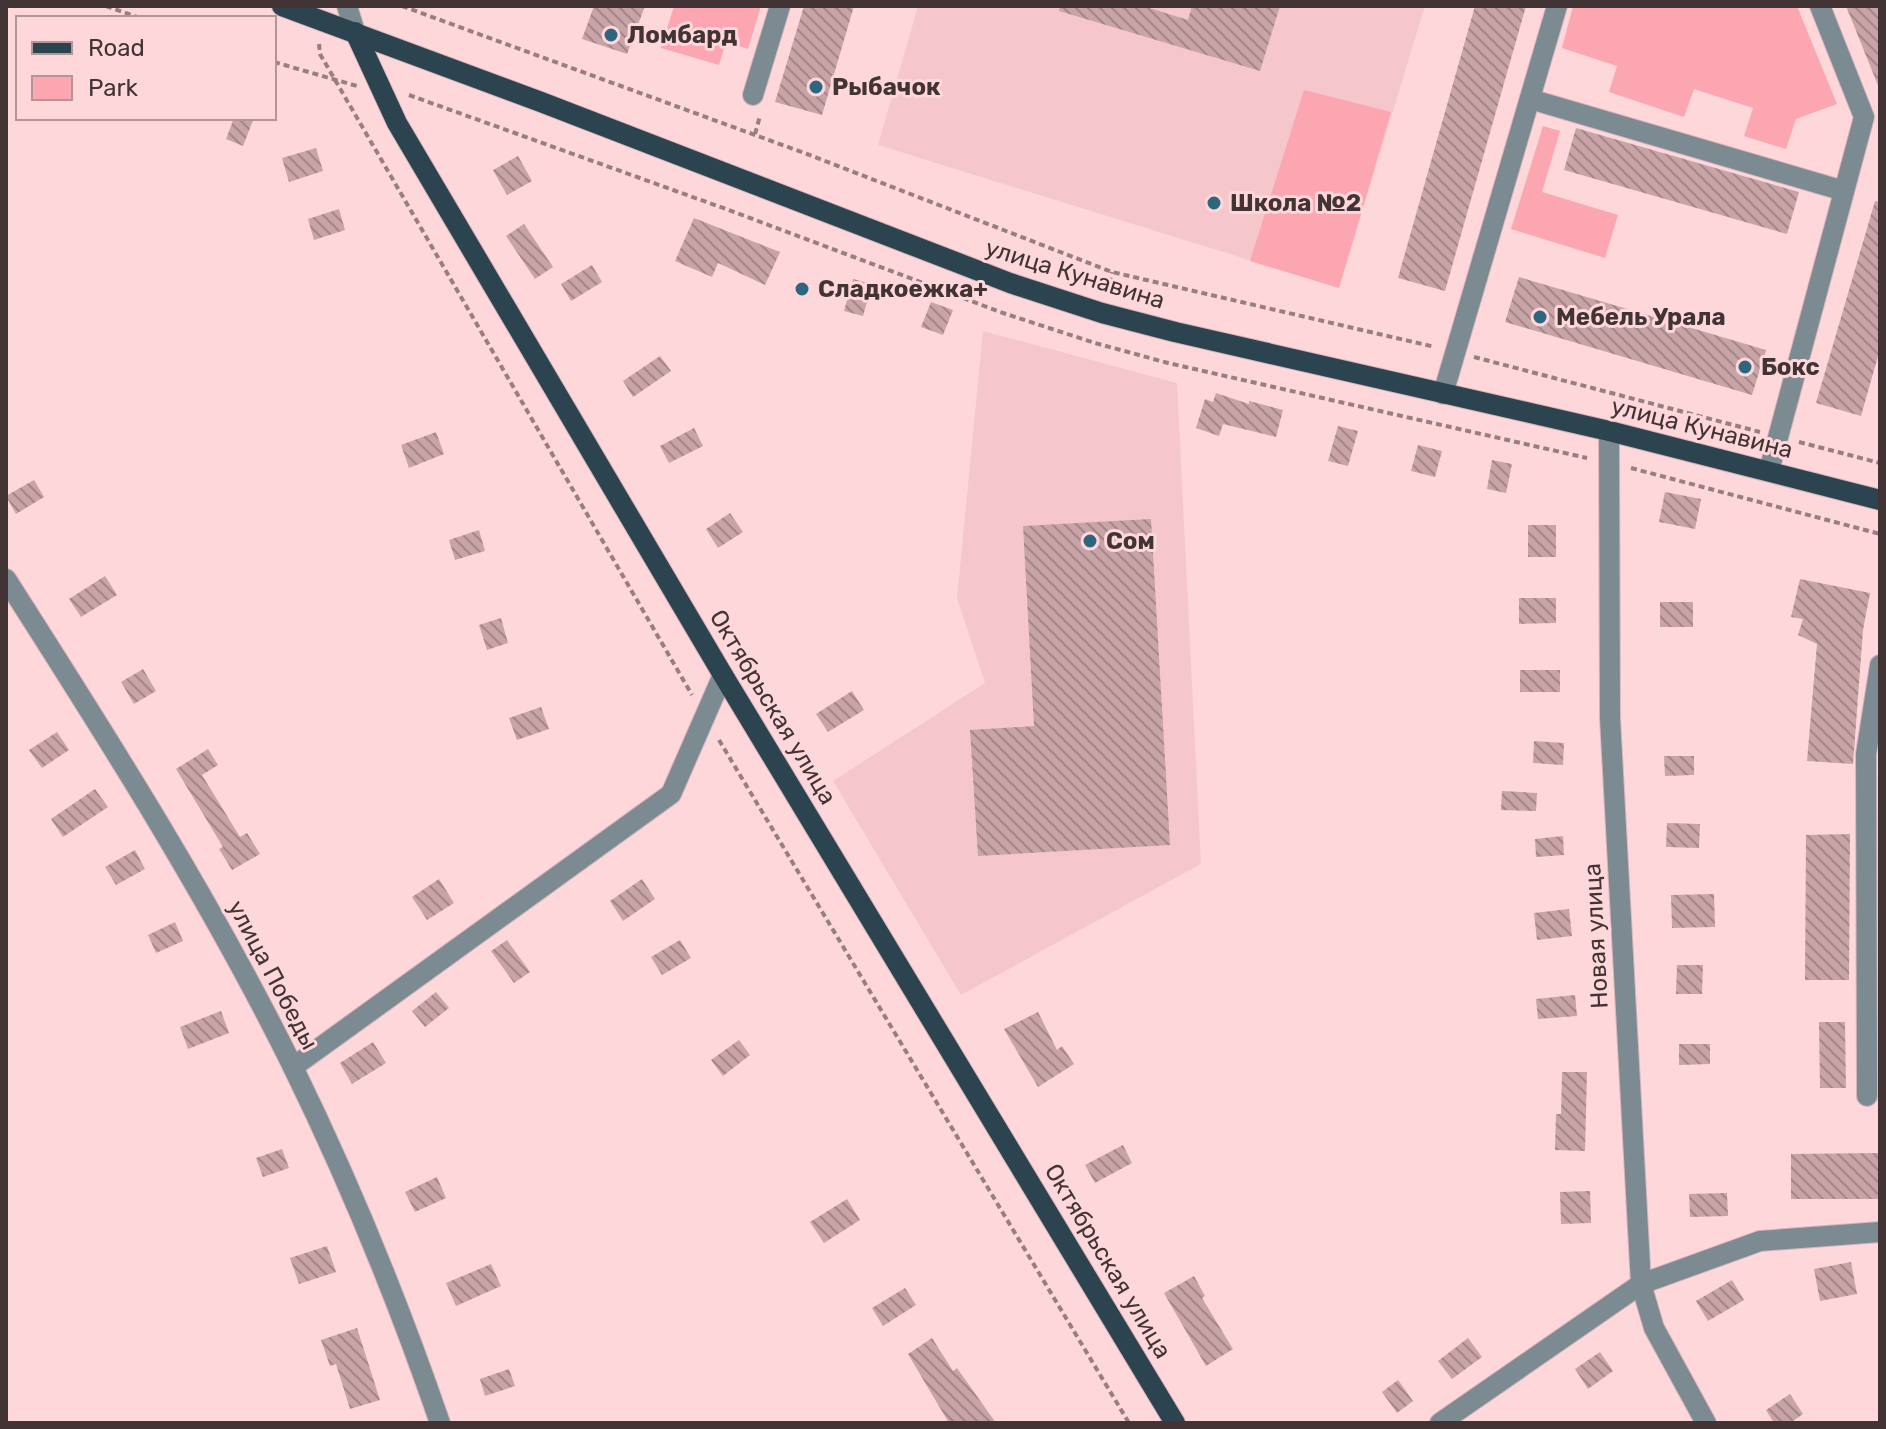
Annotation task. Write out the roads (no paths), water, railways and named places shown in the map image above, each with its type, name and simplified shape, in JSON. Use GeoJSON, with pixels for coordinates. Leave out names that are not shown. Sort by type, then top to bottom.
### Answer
{"type":"FeatureCollection","features":[{"type":"Feature","properties":{"kind":"main road","name":"улица Кунавина"},"geometry":{"type":"LineString","coordinates":[[282,6],[1010,283],[1175,332],[1609,431],[1880,500]]}},
{"type":"Feature","properties":{"kind":"main road","name":"Октябрьская улица"},"geometry":{"type":"LineString","coordinates":[[355,32],[397,123],[723,675],[1175,1423]]}},
{"type":"Feature","properties":{"kind":"street","name":"Октябрьская улица"},"geometry":{"type":"LineString","coordinates":[[347,6],[355,32]]}},
{"type":"Feature","properties":{"kind":"street"},"geometry":{"type":"LineString","coordinates":[[753,95],[780,6]]}},
{"type":"Feature","properties":{"kind":"street"},"geometry":{"type":"LineString","coordinates":[[1443,394],[1557,6]]}},
{"type":"Feature","properties":{"kind":"street"},"geometry":{"type":"LineString","coordinates":[[1769,471],[1864,117],[1820,6]]}},
{"type":"Feature","properties":{"kind":"street"},"geometry":{"type":"LineString","coordinates":[[1530,99],[1844,191]]}},
{"type":"Feature","properties":{"kind":"street","name":"Новая улица"},"geometry":{"type":"LineString","coordinates":[[1609,431],[1610,718],[1641,1284],[1654,1328],[1706,1423]]}},
{"type":"Feature","properties":{"kind":"street","name":"улица Победы"},"geometry":{"type":"LineString","coordinates":[[6,579],[159,823],[293,1067],[375,1248],[411,1338],[440,1423]]}},
{"type":"Feature","properties":{"kind":"street"},"geometry":{"type":"LineString","coordinates":[[1867,1096],[1866,754],[1880,665]]}},
{"type":"Feature","properties":{"kind":"street"},"geometry":{"type":"LineString","coordinates":[[293,1067],[671,794],[723,675]]}},
{"type":"Feature","properties":{"kind":"street"},"geometry":{"type":"LineString","coordinates":[[1440,1423],[1641,1284],[1760,1241],[1880,1232]]}},
{"type":"Feature","properties":{"kind":"place","name":"Ломбард"},"geometry":{"type":"Point","coordinates":[611,35]}},
{"type":"Feature","properties":{"kind":"place","name":"Рыбачок"},"geometry":{"type":"Point","coordinates":[816,87]}},
{"type":"Feature","properties":{"kind":"place","name":"Школа №2"},"geometry":{"type":"Point","coordinates":[1214,203]}},
{"type":"Feature","properties":{"kind":"place","name":"Сладкоежка+"},"geometry":{"type":"Point","coordinates":[802,289]}},
{"type":"Feature","properties":{"kind":"place","name":"Мебель Урала"},"geometry":{"type":"Point","coordinates":[1540,317]}},
{"type":"Feature","properties":{"kind":"place","name":"Бокс"},"geometry":{"type":"Point","coordinates":[1745,367]}},
{"type":"Feature","properties":{"kind":"place","name":"Сом"},"geometry":{"type":"Point","coordinates":[1090,541]}}]}
